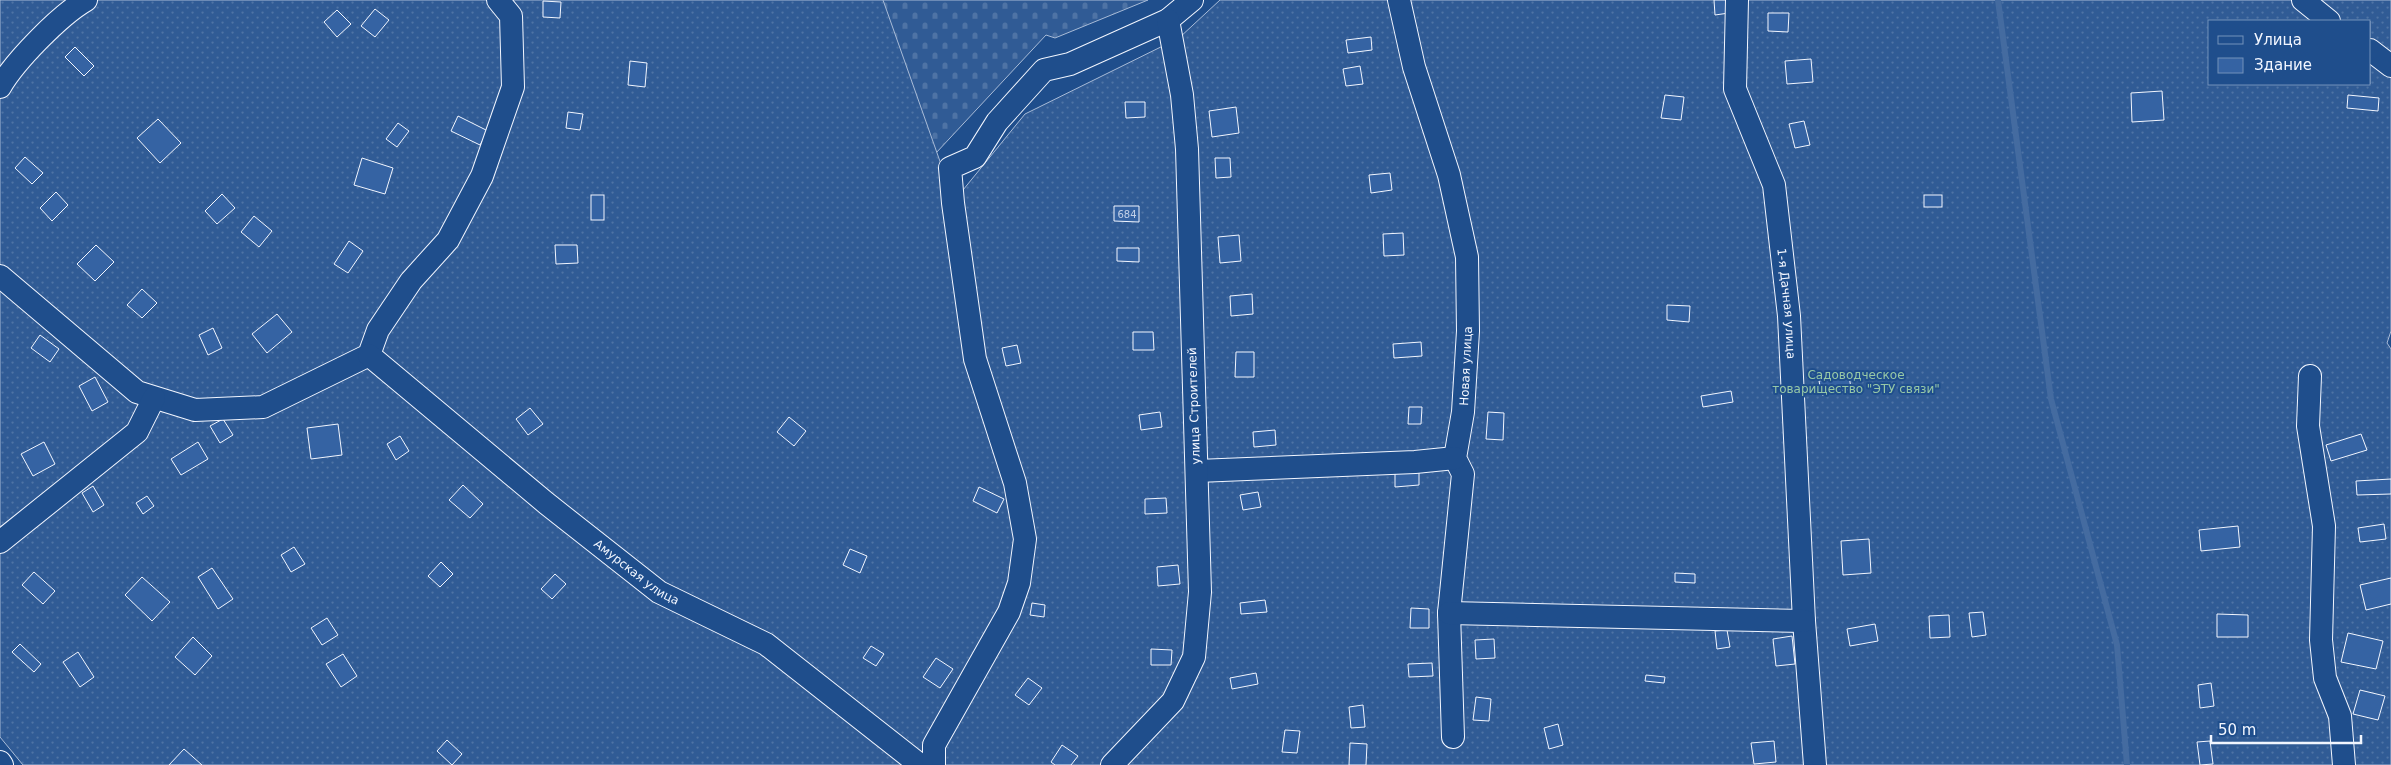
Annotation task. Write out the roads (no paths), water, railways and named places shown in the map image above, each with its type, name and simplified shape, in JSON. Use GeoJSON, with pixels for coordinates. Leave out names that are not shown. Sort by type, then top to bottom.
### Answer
{"type":"FeatureCollection","features":[{"type":"Feature","properties":{"kind":"street"},"geometry":{"type":"LineString","coordinates":[[0,87],[6,77],[37,43],[72,8],[86,0]]}},
{"type":"Feature","properties":{"kind":"street"},"geometry":{"type":"LineString","coordinates":[[0,276],[137,392],[194,410],[263,407],[369,355],[378,330],[411,281],[448,240],[482,176],[513,87],[511,16],[498,0]]}},
{"type":"Feature","properties":{"kind":"street"},"geometry":{"type":"LineString","coordinates":[[934,765],[934,745],[1009,612],[1019,583],[1025,538],[1015,483],[975,360],[952,203],[950,168],[975,158],[997,122],[1044,70],[1070,64],[1168,20],[1192,0]]}},
{"type":"Feature","properties":{"kind":"street","name":"Новая улица"},"geometry":{"type":"LineString","coordinates":[[1399,0],[1414,67],[1449,175],[1467,257],[1468,331],[1463,412],[1455,458],[1463,474],[1449,613],[1453,737]]}},
{"type":"Feature","properties":{"kind":"street","name":"1-я Дачная улица"},"geometry":{"type":"LineString","coordinates":[[1737,0],[1736,88],[1774,185],[1785,279],[1804,621],[1815,765]]}},
{"type":"Feature","properties":{"kind":"street"},"geometry":{"type":"LineString","coordinates":[[2303,0],[2328,20]]}},
{"type":"Feature","properties":{"kind":"street","name":"улица Строителей"},"geometry":{"type":"LineString","coordinates":[[1112,765],[1173,701],[1194,657],[1200,592],[1187,149],[1182,95],[1168,20]]}},
{"type":"Feature","properties":{"kind":"street"},"geometry":{"type":"LineString","coordinates":[[2371,51],[2391,66]]}},
{"type":"Feature","properties":{"kind":"street","name":"Амурская улица"},"geometry":{"type":"LineString","coordinates":[[369,355],[546,503],[659,592],[766,644],[920,765]]}},
{"type":"Feature","properties":{"kind":"street"},"geometry":{"type":"LineString","coordinates":[[2310,376],[2308,426],[2324,526],[2321,640],[2325,678],[2340,716],[2344,765]]}},
{"type":"Feature","properties":{"kind":"street"},"geometry":{"type":"LineString","coordinates":[[0,542],[137,432],[154,398]]}},
{"type":"Feature","properties":{"kind":"street"},"geometry":{"type":"LineString","coordinates":[[1196,471],[1415,462],[1455,458]]}},
{"type":"Feature","properties":{"kind":"street"},"geometry":{"type":"LineString","coordinates":[[1449,613],[1804,621]]}},
{"type":"Feature","properties":{"kind":"waterway"},"geometry":{"type":"LineString","coordinates":[[1998,0],[2051,399],[2117,645],[2127,765]]}},
{"type":"Feature","properties":{"kind":"park label","name":"Садоводческое товарищество \"ЭТУ связи\""},"geometry":{"type":"Point","coordinates":[1856,382]}}]}
